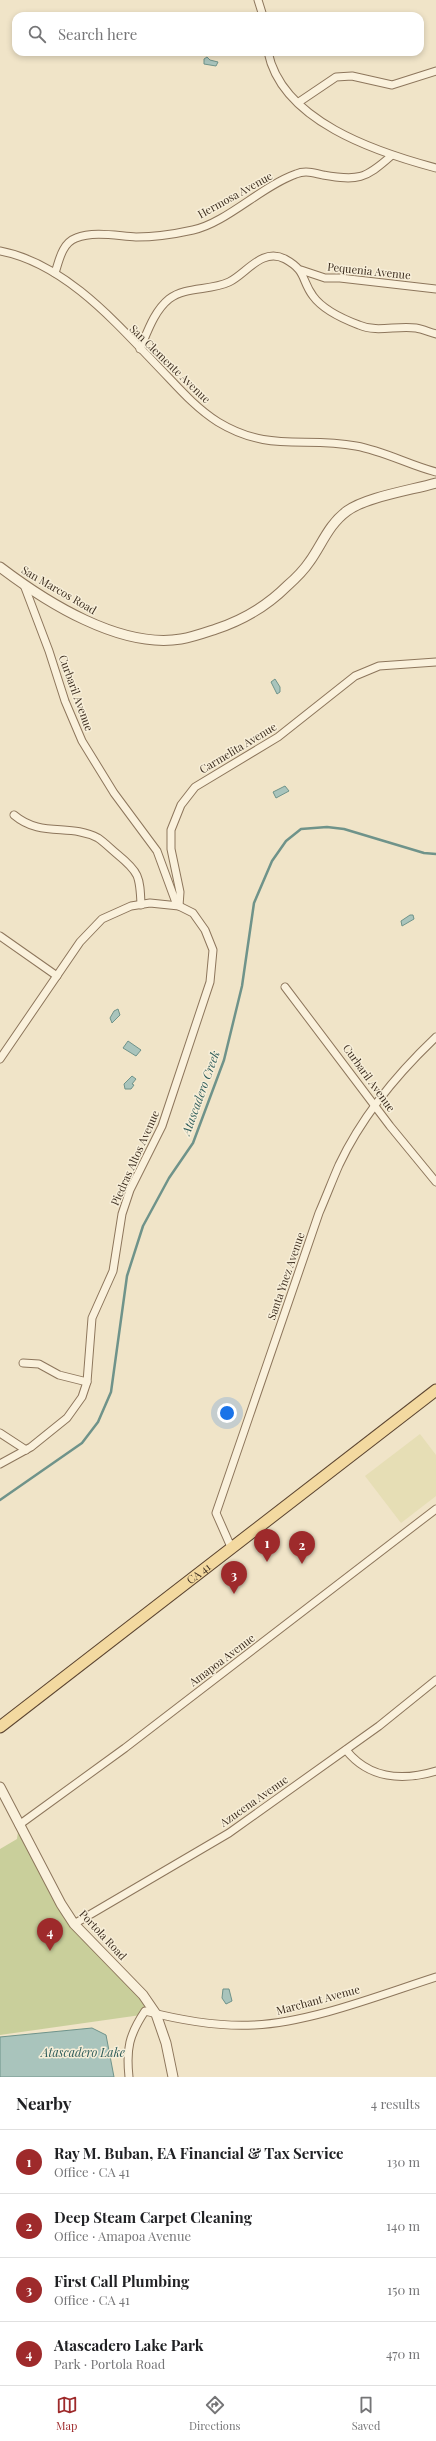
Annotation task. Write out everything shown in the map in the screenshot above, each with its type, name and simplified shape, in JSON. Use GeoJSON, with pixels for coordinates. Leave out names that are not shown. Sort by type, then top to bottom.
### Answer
{"type":"FeatureCollection","features":[{"type":"Feature","properties":{"kind":"main road","name":"CA 41"},"geometry":{"type":"LineString","coordinates":[[0,1727],[436,1390]]}},
{"type":"Feature","properties":{"kind":"street"},"geometry":{"type":"LineString","coordinates":[[258,0],[262,12]]}},
{"type":"Feature","properties":{"kind":"street"},"geometry":{"type":"LineString","coordinates":[[269,56],[279,83],[314,117],[346,136],[391,156],[436,168]]}},
{"type":"Feature","properties":{"kind":"street"},"geometry":{"type":"LineString","coordinates":[[299,102],[336,77],[352,76],[392,85],[436,71]]}},
{"type":"Feature","properties":{"kind":"street","name":"Hermosa Avenue"},"geometry":{"type":"LineString","coordinates":[[55,273],[65,246],[75,238],[122,234],[135,237],[194,230],[206,225],[252,196],[297,173],[311,172],[362,177],[368,175],[391,156]]}},
{"type":"Feature","properties":{"kind":"street","name":"San Clemente Avenue"},"geometry":{"type":"LineString","coordinates":[[0,251],[40,264],[74,286],[140,349],[197,407],[218,422],[242,434],[280,443],[354,445],[390,454],[423,469],[436,472]]}},
{"type":"Feature","properties":{"kind":"street","name":"Pequenia Avenue"},"geometry":{"type":"LineString","coordinates":[[140,349],[162,305],[177,295],[228,283],[254,262],[268,257],[283,258],[301,270],[324,278],[340,278],[436,289]]}},
{"type":"Feature","properties":{"kind":"street"},"geometry":{"type":"LineString","coordinates":[[301,270],[313,296],[319,302],[329,311],[360,326],[375,329],[415,328],[436,334]]}},
{"type":"Feature","properties":{"kind":"street","name":"San Marcos Road"},"geometry":{"type":"LineString","coordinates":[[0,567],[24,585],[78,616],[103,628],[128,635],[162,640],[180,639],[239,620],[271,600],[309,562],[331,525],[348,510],[374,500],[436,483]]}},
{"type":"Feature","properties":{"kind":"street","name":"Curbaril Avenue"},"geometry":{"type":"LineString","coordinates":[[24,585],[56,669],[65,701],[82,741],[114,793],[157,851],[172,894],[179,906]]}},
{"type":"Feature","properties":{"kind":"street","name":"Carmelita Avenue"},"geometry":{"type":"LineString","coordinates":[[179,906],[180,892],[171,849],[171,830],[181,805],[195,787],[278,737],[355,676],[380,666],[436,662]]}},
{"type":"Feature","properties":{"kind":"street"},"geometry":{"type":"LineString","coordinates":[[14,816],[25,825],[43,829],[81,833],[98,838],[134,868],[140,879],[141,905]]}},
{"type":"Feature","properties":{"kind":"street"},"geometry":{"type":"LineString","coordinates":[[0,1059],[80,942],[102,919],[117,910],[141,905],[160,904],[179,906]]}},
{"type":"Feature","properties":{"kind":"street","name":"Piedras Altos Avenue"},"geometry":{"type":"LineString","coordinates":[[0,1464],[26,1450],[50,1434],[67,1418],[82,1397],[87,1382],[92,1318],[113,1271],[122,1214],[130,1190],[162,1126],[210,982],[213,950],[204,930],[193,913],[179,906]]}},
{"type":"Feature","properties":{"kind":"street"},"geometry":{"type":"LineString","coordinates":[[0,936],[57,976]]}},
{"type":"Feature","properties":{"kind":"street","name":"Curbaril Avenue"},"geometry":{"type":"LineString","coordinates":[[285,987],[375,1106],[436,1182]]}},
{"type":"Feature","properties":{"kind":"street","name":"Santa Ynez Avenue"},"geometry":{"type":"LineString","coordinates":[[232,1547],[216,1513],[319,1213],[340,1164],[357,1132],[375,1106],[410,1063],[436,1037]]}},
{"type":"Feature","properties":{"kind":"street"},"geometry":{"type":"LineString","coordinates":[[23,1363],[39,1364],[60,1375],[87,1382]]}},
{"type":"Feature","properties":{"kind":"street"},"geometry":{"type":"LineString","coordinates":[[0,1433],[26,1450]]}},
{"type":"Feature","properties":{"kind":"street","name":"Amapoa Avenue"},"geometry":{"type":"LineString","coordinates":[[19,1825],[144,1734],[436,1509]]}},
{"type":"Feature","properties":{"kind":"street","name":"Azucena Avenue"},"geometry":{"type":"LineString","coordinates":[[74,1924],[229,1833],[346,1750],[436,1680]]}},
{"type":"Feature","properties":{"kind":"street"},"geometry":{"type":"LineString","coordinates":[[346,1750],[361,1765],[382,1775],[393,1777],[419,1776],[436,1771]]}},
{"type":"Feature","properties":{"kind":"street","name":"Portola Road"},"geometry":{"type":"LineString","coordinates":[[0,1787],[61,1904],[74,1924],[143,1995],[156,2014],[166,2043],[173,2077]]}},
{"type":"Feature","properties":{"kind":"street","name":"Marchant Avenue"},"geometry":{"type":"LineString","coordinates":[[156,2014],[214,2024],[274,2023],[308,2016],[436,1977]]}},
{"type":"Feature","properties":{"kind":"street"},"geometry":{"type":"LineString","coordinates":[[129,2077],[127,2052],[133,2029],[145,2011],[156,2014]]}},
{"type":"Feature","properties":{"kind":"shaded area"},"geometry":{"type":"Polygon","coordinates":[[[420,1434],[436,1455],[436,1496],[401,1523],[365,1476],[420,1434]]]}},
{"type":"Feature","properties":{"kind":"green space"},"geometry":{"type":"Polygon","coordinates":[[[19,1825],[74,1926],[155,2013],[0,2035],[0,1849],[17,1839],[19,1825]]]}},
{"type":"Feature","properties":{"kind":"water"},"geometry":{"type":"Polygon","coordinates":[[[207,57],[210,60],[218,62],[216,66],[204,64],[204,59],[207,57]]]}},
{"type":"Feature","properties":{"kind":"water"},"geometry":{"type":"Polygon","coordinates":[[[275,679],[280,687],[280,692],[277,694],[271,682],[275,679]]]}},
{"type":"Feature","properties":{"kind":"water"},"geometry":{"type":"Polygon","coordinates":[[[285,786],[289,791],[276,798],[273,792],[285,786]]]}},
{"type":"Feature","properties":{"kind":"water"},"geometry":{"type":"Polygon","coordinates":[[[410,915],[413,915],[414,919],[402,926],[401,921],[410,915]]]}},
{"type":"Feature","properties":{"kind":"water"},"geometry":{"type":"Polygon","coordinates":[[[118,1009],[120,1015],[112,1023],[110,1018],[114,1011],[118,1009]]]}},
{"type":"Feature","properties":{"kind":"water"},"geometry":{"type":"Polygon","coordinates":[[[128,1041],[141,1050],[136,1056],[123,1048],[128,1041]]]}},
{"type":"Feature","properties":{"kind":"water"},"geometry":{"type":"Polygon","coordinates":[[[132,1076],[136,1079],[132,1084],[134,1085],[131,1089],[125,1089],[124,1084],[132,1076]]]}},
{"type":"Feature","properties":{"kind":"water"},"geometry":{"type":"Polygon","coordinates":[[[223,1989],[229,1989],[232,2001],[226,2004],[222,1998],[223,1989]]]}},
{"type":"Feature","properties":{"kind":"water","name":"Atascadero Lake"},"geometry":{"type":"Polygon","coordinates":[[[92,2028],[106,2035],[114,2077],[0,2077],[0,2037],[92,2028]]]}},
{"type":"Feature","properties":{"kind":"waterway","name":"Atascadero Creek"},"geometry":{"type":"LineString","coordinates":[[0,1500],[82,1443],[98,1422],[111,1392],[127,1276],[143,1226],[169,1178],[193,1143],[224,1060],[242,986],[254,903],[272,861],[286,841],[301,829],[327,827],[344,829],[424,853],[436,854]]}},
{"type":"Feature","properties":{"kind":"place","name":"Ray M. Buban, EA Financial & Tax Service"},"geometry":{"type":"Point","coordinates":[267,1562]}},
{"type":"Feature","properties":{"kind":"place","name":"Deep Steam Carpet Cleaning"},"geometry":{"type":"Point","coordinates":[302,1564]}},
{"type":"Feature","properties":{"kind":"place","name":"First Call Plumbing"},"geometry":{"type":"Point","coordinates":[234,1594]}},
{"type":"Feature","properties":{"kind":"place","name":"Atascadero Lake Park"},"geometry":{"type":"Point","coordinates":[50,1951]}}]}
